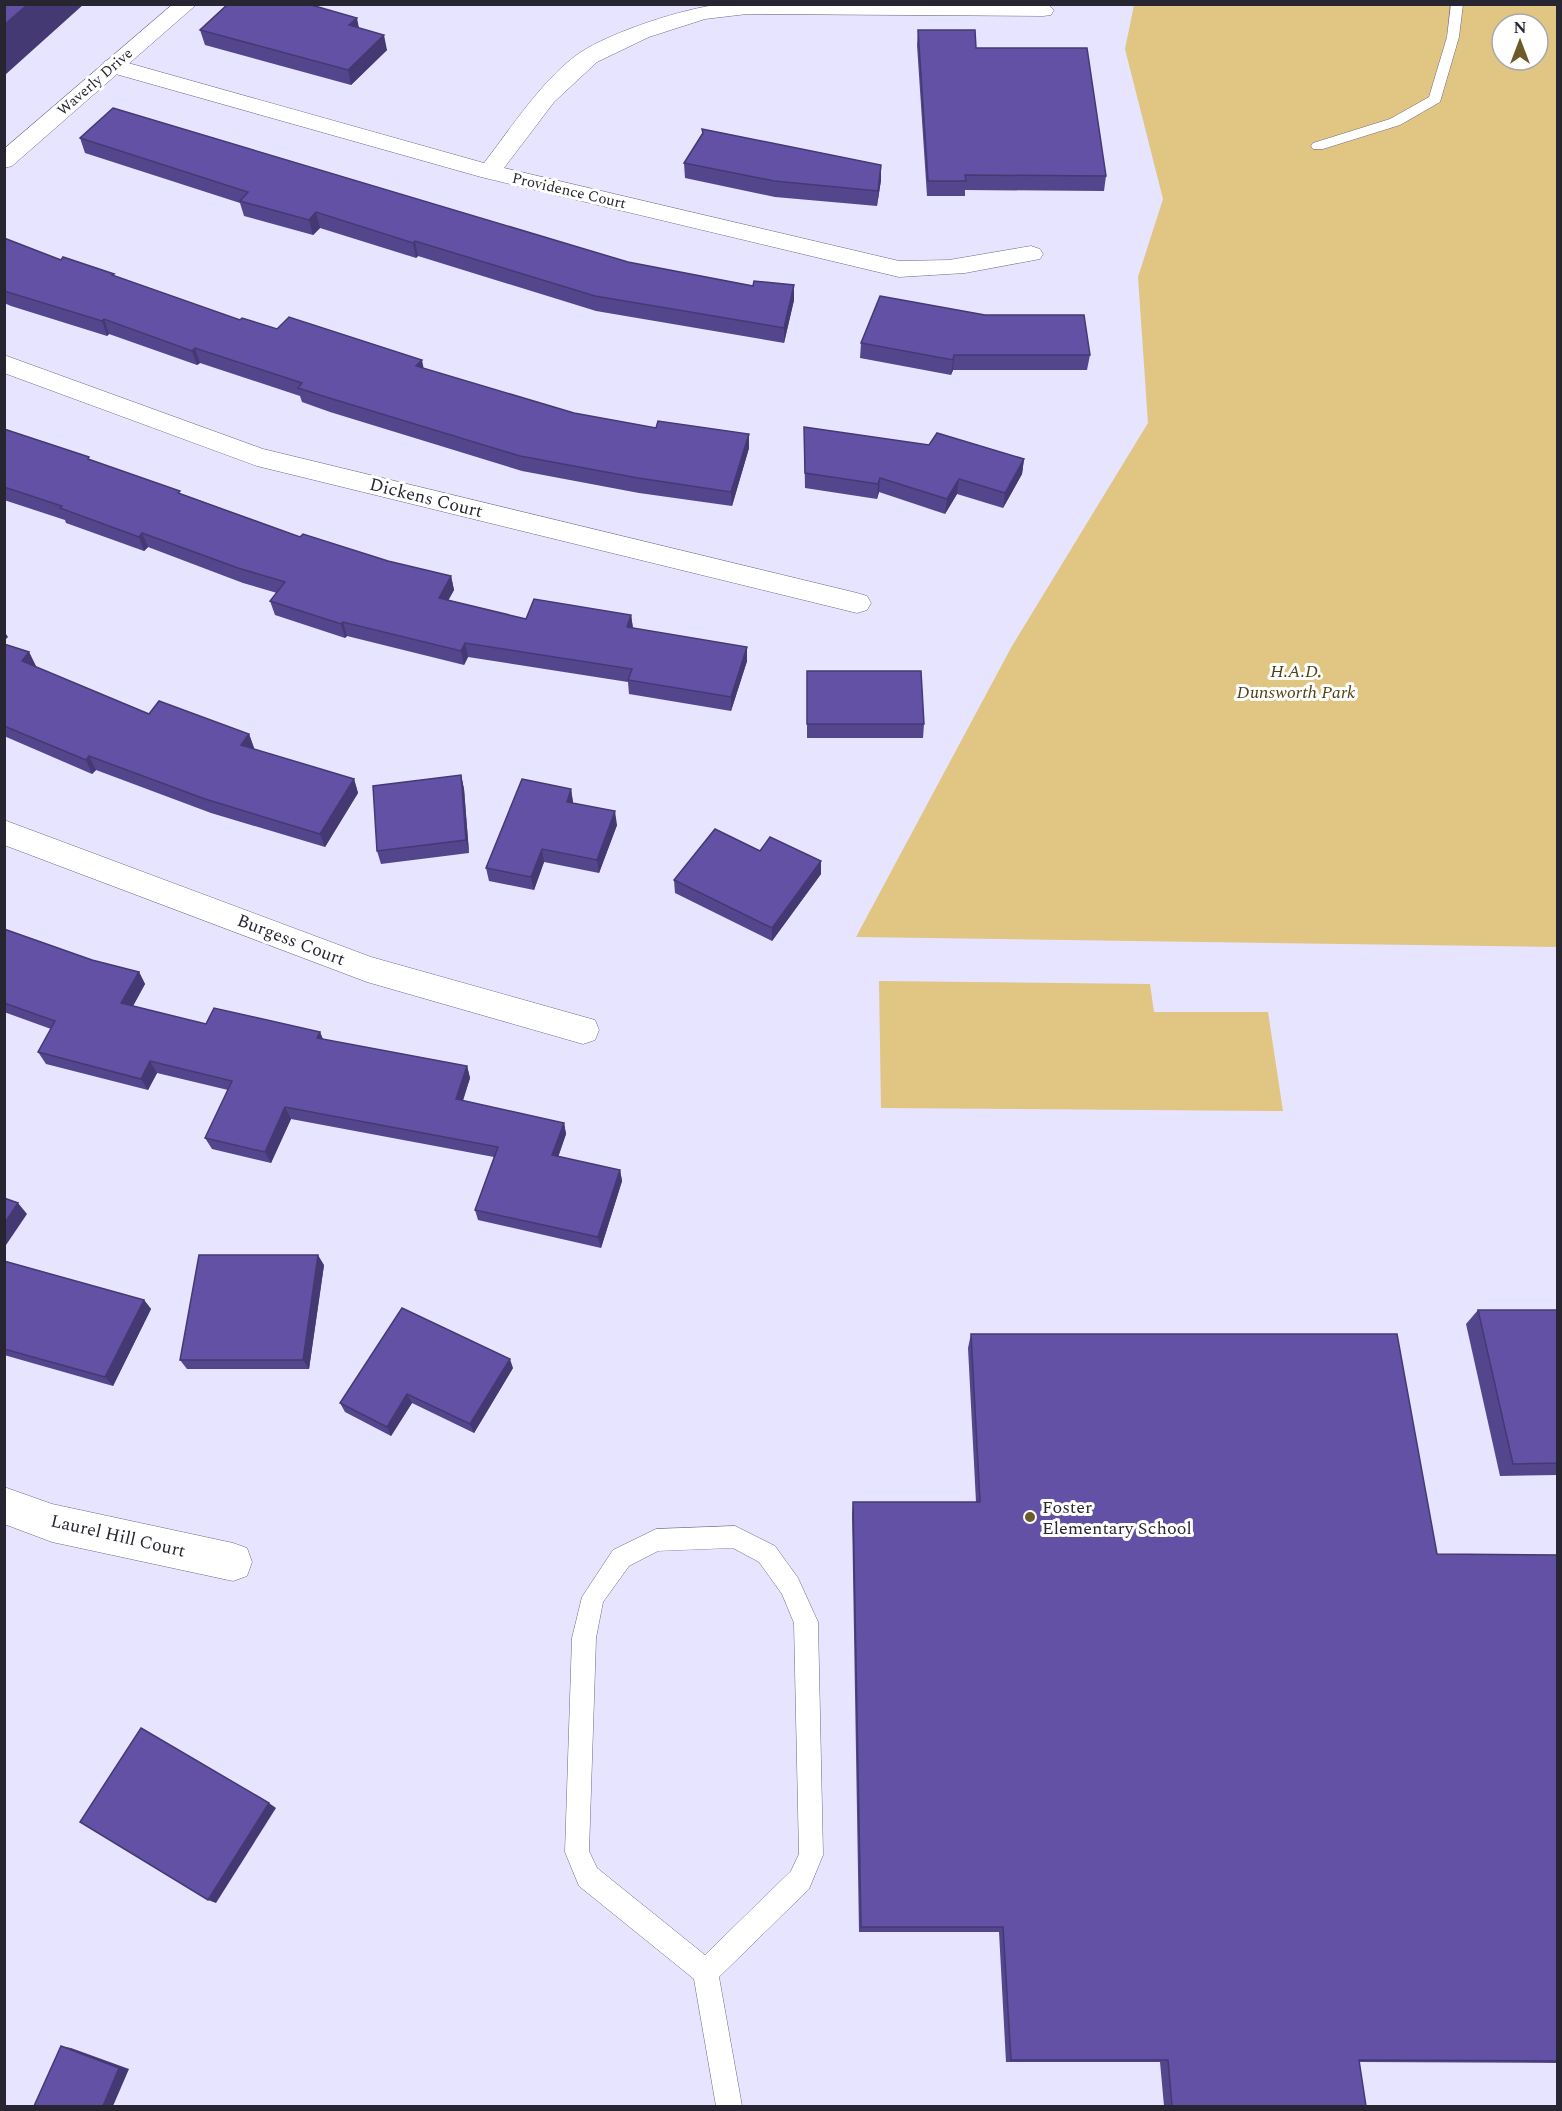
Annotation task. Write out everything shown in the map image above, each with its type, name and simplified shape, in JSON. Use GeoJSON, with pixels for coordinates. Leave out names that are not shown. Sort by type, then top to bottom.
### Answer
{"type":"FeatureCollection","features":[{"type":"Feature","properties":{"kind":"street","name":"Waverly Drive"},"geometry":{"type":"LineString","coordinates":[[4,161],[187,4]]}},
{"type":"Feature","properties":{"kind":"street"},"geometry":{"type":"LineString","coordinates":[[489,172],[546,97],[589,57],[641,32],[703,13],[747,8],[1043,10]]}},
{"type":"Feature","properties":{"kind":"street","name":"Providence Court"},"geometry":{"type":"LineString","coordinates":[[113,66],[489,172],[899,269],[927,271],[969,267],[1031,254]]}},
{"type":"Feature","properties":{"kind":"street","name":"Dickens Court"},"geometry":{"type":"LineString","coordinates":[[4,363],[257,457],[857,603]]}},
{"type":"Feature","properties":{"kind":"street","name":"Burgess Court"},"geometry":{"type":"LineString","coordinates":[[4,832],[367,969],[583,1030]]}},
{"type":"Feature","properties":{"kind":"street","name":"Laurel Hill Court"},"geometry":{"type":"LineString","coordinates":[[4,1505],[52,1523],[233,1562]]}},
{"type":"Feature","properties":{"kind":"lane"},"geometry":{"type":"LineString","coordinates":[[1318,146],[1395,122],[1435,99],[1453,37],[1457,4]]}},
{"type":"Feature","properties":{"kind":"lane"},"geometry":{"type":"LineString","coordinates":[[706,1972],[800,1880],[811,1855],[806,1622],[790,1586],[767,1554],[735,1537],[656,1540],[621,1558],[593,1597],[584,1638],[577,1852],[588,1876],[706,1972],[729,2106]]}},
{"type":"Feature","properties":{"kind":"green space","name":"H.A.D. Dunsworth Park"},"geometry":{"type":"Polygon","coordinates":[[[1134,5],[1556,5],[1557,947],[856,937],[1012,646],[1148,423],[1138,277],[1163,199],[1125,49],[1134,5]]]}},
{"type":"Feature","properties":{"kind":"green space"},"geometry":{"type":"Polygon","coordinates":[[[879,981],[1150,984],[1154,1012],[1268,1012],[1283,1111],[881,1108],[879,981]]]}},
{"type":"Feature","properties":{"kind":"building"},"geometry":{"type":"Polygon","coordinates":[[[4,4],[28,4],[4,25],[4,4]]]}},
{"type":"Feature","properties":{"kind":"building"},"geometry":{"type":"Polygon","coordinates":[[[228,4],[308,4],[357,18],[349,25],[384,35],[348,70],[200,30],[228,4]]]}},
{"type":"Feature","properties":{"kind":"building"},"geometry":{"type":"Polygon","coordinates":[[[918,30],[975,30],[976,48],[1087,48],[1106,176],[965,175],[966,181],[928,181],[918,30]]]}},
{"type":"Feature","properties":{"kind":"building"},"geometry":{"type":"Polygon","coordinates":[[[113,108],[628,262],[753,286],[754,281],[794,285],[784,328],[595,296],[316,212],[309,220],[240,201],[248,192],[80,138],[113,108]]]}},
{"type":"Feature","properties":{"kind":"building"},"geometry":{"type":"Polygon","coordinates":[[[702,129],[881,165],[878,191],[774,181],[684,163],[703,133],[702,129]]]}},
{"type":"Feature","properties":{"kind":"building"},"geometry":{"type":"Polygon","coordinates":[[[4,238],[61,260],[63,257],[114,274],[112,275],[240,320],[242,318],[277,329],[289,317],[422,360],[416,366],[574,413],[656,428],[658,421],[749,434],[731,492],[638,478],[520,456],[298,388],[302,383],[195,348],[192,351],[104,319],[102,321],[4,291],[4,238]]]}},
{"type":"Feature","properties":{"kind":"building"},"geometry":{"type":"Polygon","coordinates":[[[880,296],[985,315],[1084,315],[1090,355],[954,355],[953,360],[861,343],[880,296]]]}},
{"type":"Feature","properties":{"kind":"building"},"geometry":{"type":"Polygon","coordinates":[[[804,427],[929,445],[937,433],[1024,459],[1005,493],[959,479],[947,499],[880,478],[878,484],[805,473],[804,427]]]}},
{"type":"Feature","properties":{"kind":"building"},"geometry":{"type":"Polygon","coordinates":[[[4,429],[89,457],[88,459],[300,537],[303,534],[388,561],[451,576],[439,598],[526,619],[534,599],[631,615],[627,627],[747,647],[731,697],[628,680],[632,669],[465,643],[461,651],[343,622],[341,624],[270,601],[285,582],[238,568],[142,533],[139,537],[60,508],[62,506],[4,487],[4,429]]]}},
{"type":"Feature","properties":{"kind":"building"},"geometry":{"type":"Polygon","coordinates":[[[4,644],[29,652],[22,661],[149,714],[159,701],[249,734],[241,745],[354,779],[320,834],[205,799],[89,756],[86,760],[4,726],[4,644]]]}},
{"type":"Feature","properties":{"kind":"building"},"geometry":{"type":"Polygon","coordinates":[[[807,671],[921,671],[924,724],[807,724],[807,671]]]}},
{"type":"Feature","properties":{"kind":"building"},"geometry":{"type":"Polygon","coordinates":[[[461,775],[466,840],[377,851],[373,786],[461,775]]]}},
{"type":"Feature","properties":{"kind":"building"},"geometry":{"type":"Polygon","coordinates":[[[522,779],[571,789],[567,802],[615,811],[597,860],[542,849],[531,877],[486,868],[522,779]]]}},
{"type":"Feature","properties":{"kind":"building"},"geometry":{"type":"Polygon","coordinates":[[[715,829],[760,851],[770,837],[821,861],[772,928],[674,880],[715,829]]]}},
{"type":"Feature","properties":{"kind":"building"},"geometry":{"type":"Polygon","coordinates":[[[4,929],[92,960],[139,972],[121,1003],[206,1024],[214,1008],[320,1032],[317,1038],[467,1066],[456,1099],[564,1123],[552,1155],[620,1170],[598,1237],[475,1210],[498,1147],[285,1107],[265,1152],[205,1138],[232,1081],[150,1061],[141,1079],[38,1052],[55,1021],[4,1003],[4,929]]]}},
{"type":"Feature","properties":{"kind":"building"},"geometry":{"type":"Polygon","coordinates":[[[4,1198],[18,1203],[4,1224],[4,1198]]]}},
{"type":"Feature","properties":{"kind":"building"},"geometry":{"type":"Polygon","coordinates":[[[199,1255],[318,1255],[303,1360],[180,1360],[199,1255]]]}},
{"type":"Feature","properties":{"kind":"building"},"geometry":{"type":"Polygon","coordinates":[[[4,1261],[144,1300],[105,1377],[4,1349],[4,1261]]]}},
{"type":"Feature","properties":{"kind":"building"},"geometry":{"type":"Polygon","coordinates":[[[402,1308],[510,1359],[470,1424],[407,1394],[387,1427],[340,1403],[402,1308]]]}},
{"type":"Feature","properties":{"kind":"building"},"geometry":{"type":"Polygon","coordinates":[[[1478,1310],[1557,1310],[1557,1463],[1513,1464],[1478,1310]]]}},
{"type":"Feature","properties":{"kind":"building"},"geometry":{"type":"Polygon","coordinates":[[[971,1334],[1397,1334],[1437,1554],[1557,1555],[1557,2061],[1359,2060],[1366,2106],[1172,2106],[1168,2060],[1011,2060],[1003,1927],[861,1927],[853,1502],[980,1502],[971,1334]]]}},
{"type":"Feature","properties":{"kind":"building"},"geometry":{"type":"Polygon","coordinates":[[[141,1728],[269,1803],[208,1900],[80,1822],[141,1728]]]}},
{"type":"Feature","properties":{"kind":"building"},"geometry":{"type":"Polygon","coordinates":[[[61,2046],[119,2068],[103,2106],[34,2106],[61,2046]]]}},
{"type":"Feature","properties":{"kind":"place","name":"Foster Elementary School"},"geometry":{"type":"Point","coordinates":[1030,1517]}}]}
